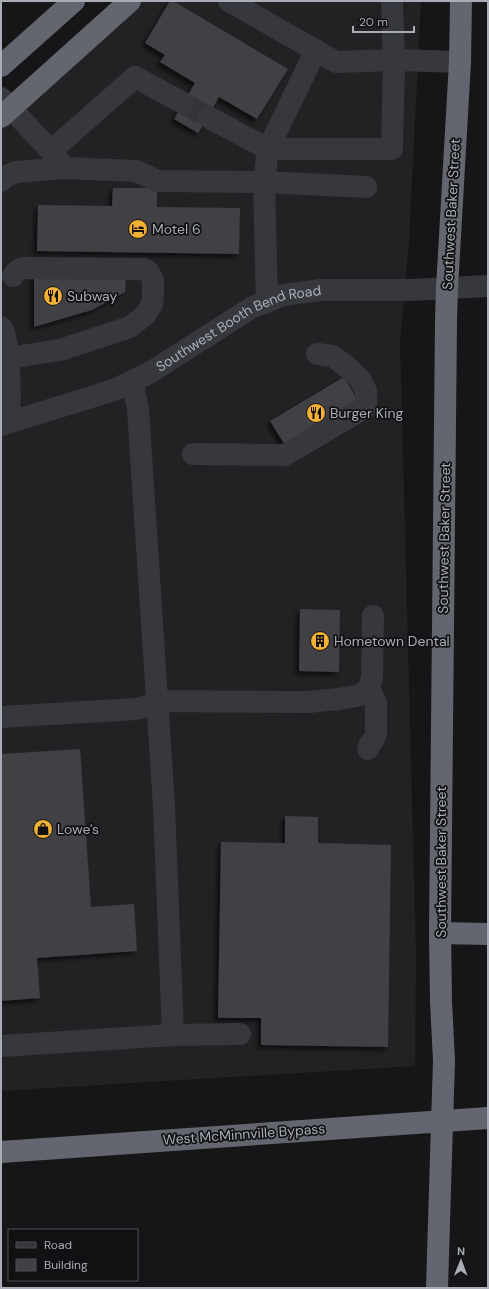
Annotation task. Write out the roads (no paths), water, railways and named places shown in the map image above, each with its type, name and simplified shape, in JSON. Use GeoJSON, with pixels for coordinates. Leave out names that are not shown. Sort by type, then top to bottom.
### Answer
{"type":"FeatureCollection","features":[{"type":"Feature","properties":{"kind":"highway"},"geometry":{"type":"LineString","coordinates":[[1,66],[74,1]]}},
{"type":"Feature","properties":{"kind":"highway"},"geometry":{"type":"LineString","coordinates":[[4,108],[130,1]]}},
{"type":"Feature","properties":{"kind":"highway","name":"Southwest Baker Street"},"geometry":{"type":"LineString","coordinates":[[437,1288],[444,1061],[440,933],[447,288],[460,62],[461,1]]}},
{"type":"Feature","properties":{"kind":"highway"},"geometry":{"type":"LineString","coordinates":[[440,933],[488,934]]}},
{"type":"Feature","properties":{"kind":"highway","name":"West McMinnville Bypass"},"geometry":{"type":"LineString","coordinates":[[1,1152],[488,1118]]}},
{"type":"Feature","properties":{"kind":"street"},"geometry":{"type":"LineString","coordinates":[[230,1],[336,62],[394,60],[460,62]]}},
{"type":"Feature","properties":{"kind":"street"},"geometry":{"type":"LineString","coordinates":[[208,117],[268,149],[392,149],[394,60],[392,1]]}},
{"type":"Feature","properties":{"kind":"street"},"geometry":{"type":"LineString","coordinates":[[267,302],[264,182],[268,149],[316,50]]}},
{"type":"Feature","properties":{"kind":"street"},"geometry":{"type":"LineString","coordinates":[[51,151],[135,77],[184,103]]}},
{"type":"Feature","properties":{"kind":"street"},"geometry":{"type":"LineString","coordinates":[[4,108],[51,151],[64,168]]}},
{"type":"Feature","properties":{"kind":"street"},"geometry":{"type":"LineString","coordinates":[[1,181],[4,177],[16,172],[64,168],[136,170],[158,181],[264,182],[366,187]]}},
{"type":"Feature","properties":{"kind":"street"},"geometry":{"type":"LineString","coordinates":[[6,352],[60,350],[130,327],[145,315],[152,304],[154,286],[148,271],[142,269],[24,268],[18,269],[14,272],[13,276]]}},
{"type":"Feature","properties":{"kind":"street","name":"Southwest Booth Bend Road"},"geometry":{"type":"LineString","coordinates":[[5,424],[114,390],[151,372],[251,308],[283,295],[321,290],[410,290],[488,286]]}},
{"type":"Feature","properties":{"kind":"street"},"geometry":{"type":"LineString","coordinates":[[1,327],[5,332],[6,352],[5,424]]}},
{"type":"Feature","properties":{"kind":"street"},"geometry":{"type":"LineString","coordinates":[[193,454],[285,455],[366,407],[366,391],[360,379],[332,356],[317,354]]}},
{"type":"Feature","properties":{"kind":"street"},"geometry":{"type":"LineString","coordinates":[[132,381],[138,409],[164,806],[173,1035]]}},
{"type":"Feature","properties":{"kind":"street"},"geometry":{"type":"LineString","coordinates":[[1,717],[136,709],[157,701],[308,702],[361,695],[369,688],[372,678],[373,616]]}},
{"type":"Feature","properties":{"kind":"street"},"geometry":{"type":"LineString","coordinates":[[368,749],[376,734],[376,703],[369,688]]}},
{"type":"Feature","properties":{"kind":"street"},"geometry":{"type":"LineString","coordinates":[[1,1046],[173,1035],[240,1034]]}},
{"type":"Feature","properties":{"kind":"tunnel"},"geometry":{"type":"LineString","coordinates":[[183,103],[208,117]]}},
{"type":"Feature","properties":{"kind":"place","name":"Motel 6"},"geometry":{"type":"Point","coordinates":[138,229]}},
{"type":"Feature","properties":{"kind":"place","name":"Subway"},"geometry":{"type":"Point","coordinates":[53,296]}},
{"type":"Feature","properties":{"kind":"place","name":"Burger King"},"geometry":{"type":"Point","coordinates":[316,413]}},
{"type":"Feature","properties":{"kind":"place","name":"Hometown Dental"},"geometry":{"type":"Point","coordinates":[320,641]}},
{"type":"Feature","properties":{"kind":"place","name":"Lowe's"},"geometry":{"type":"Point","coordinates":[43,829]}}]}
